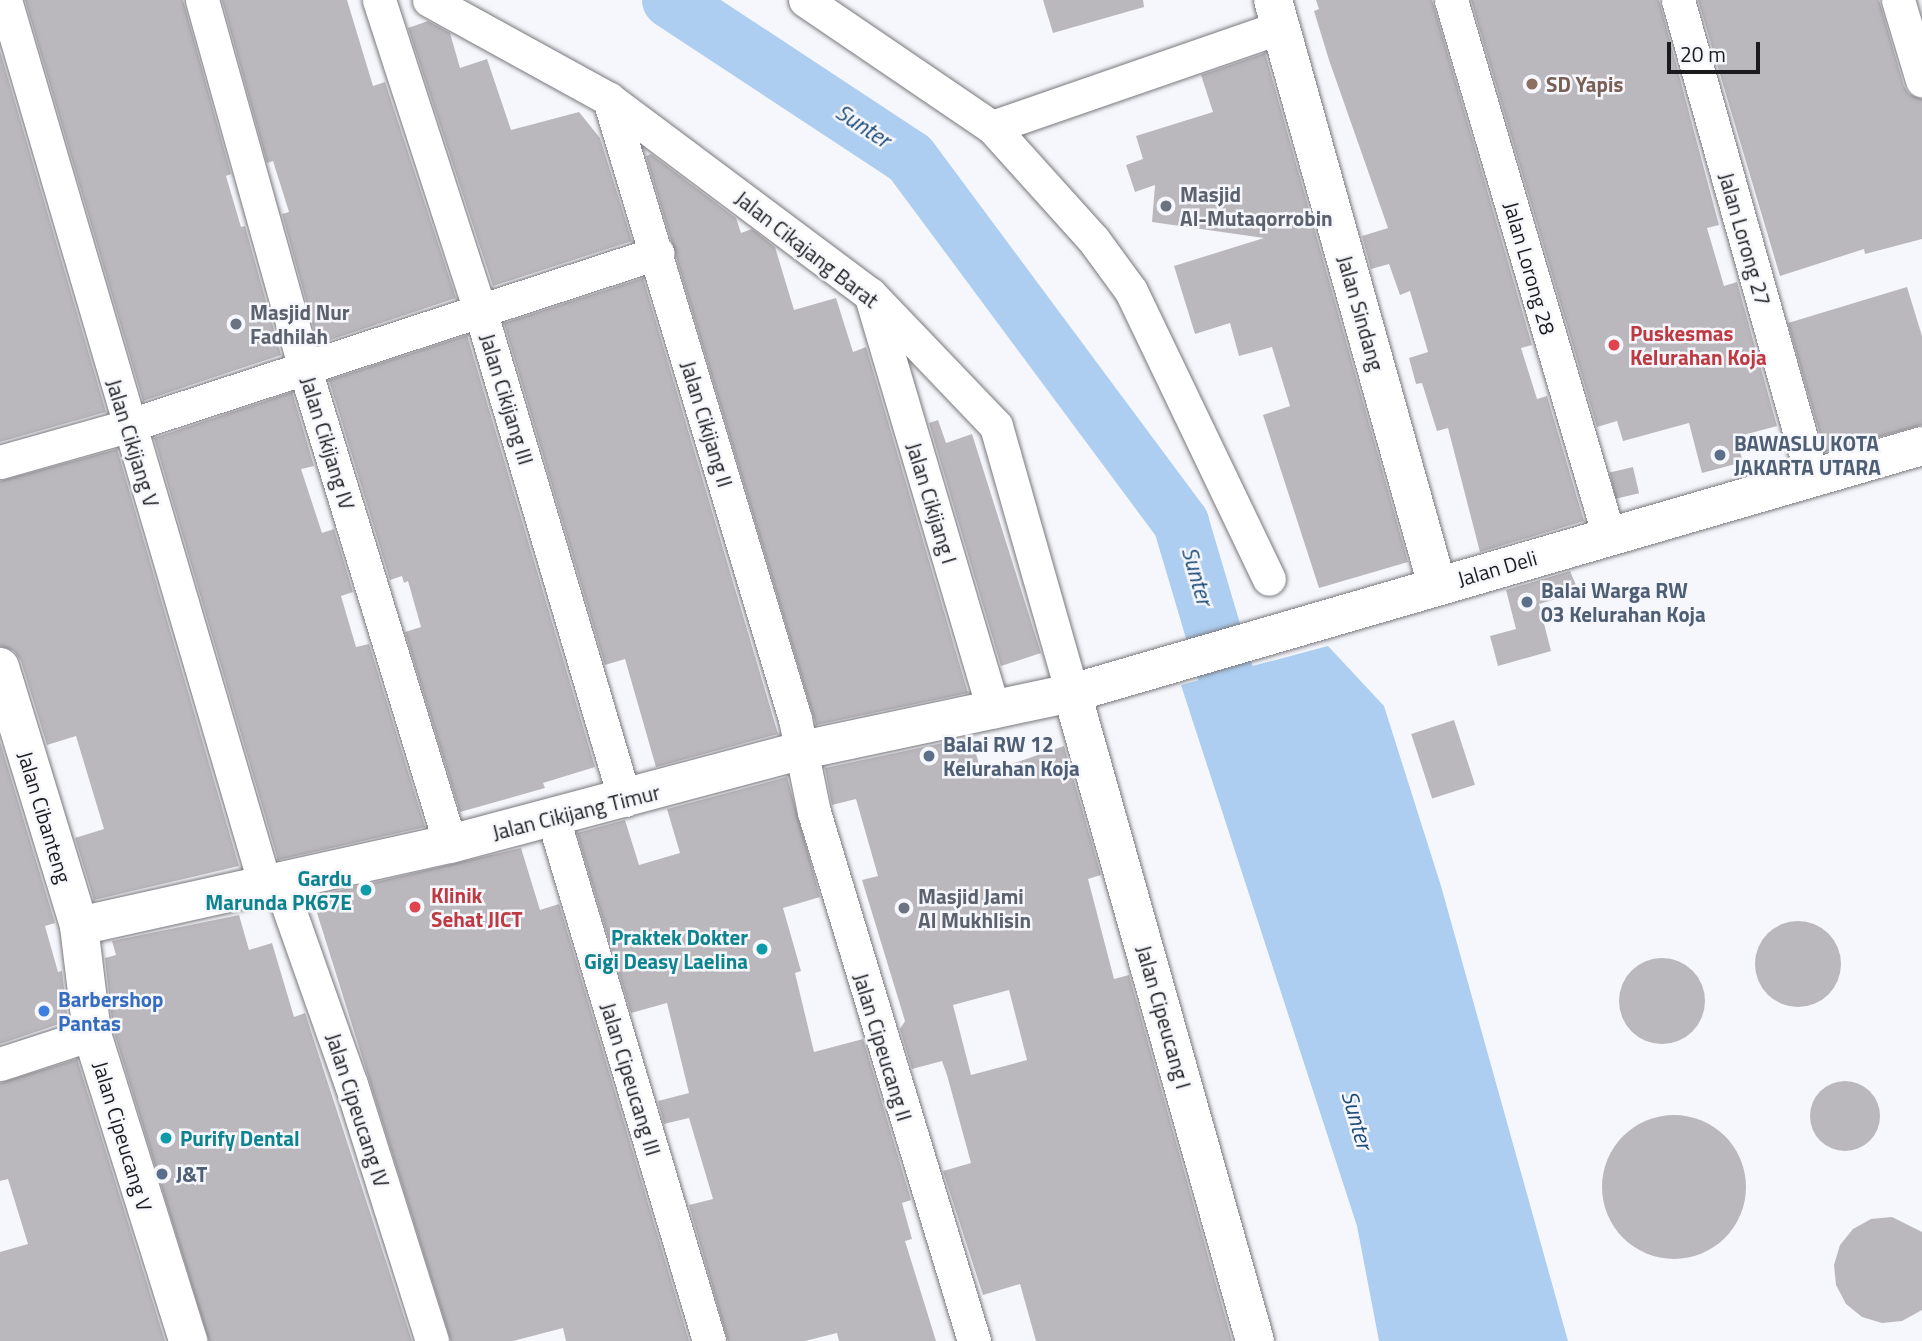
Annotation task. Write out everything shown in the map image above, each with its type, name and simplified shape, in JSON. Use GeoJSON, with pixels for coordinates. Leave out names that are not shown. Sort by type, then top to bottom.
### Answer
{"type":"FeatureCollection","features":[{"type":"Feature","properties":{"kind":"street","name":"Jalan Cikijang V"},"geometry":{"type":"LineString","coordinates":[[5,0],[127,426],[272,883]]}},
{"type":"Feature","properties":{"kind":"street","name":"Jalan Cikijang IV"},"geometry":{"type":"LineString","coordinates":[[202,0],[304,366],[450,844]]}},
{"type":"Feature","properties":{"kind":"street","name":"Jalan Cikijang III"},"geometry":{"type":"LineString","coordinates":[[379,0],[480,310],[625,800]]}},
{"type":"Feature","properties":{"kind":"street","name":"Jalan Cikajang Barat"},"geometry":{"type":"LineString","coordinates":[[429,0],[609,99],[870,294],[996,426],[1089,688]]}},
{"type":"Feature","properties":{"kind":"street"},"geometry":{"type":"LineString","coordinates":[[805,0],[992,127],[1093,239],[1131,291],[1269,579]]}},
{"type":"Feature","properties":{"kind":"street","name":"Jalan Lorong 28"},"geometry":{"type":"LineString","coordinates":[[1451,0],[1609,537]]}},
{"type":"Feature","properties":{"kind":"street","name":"Jalan Lorong 27"},"geometry":{"type":"LineString","coordinates":[[1678,0],[1812,478]]}},
{"type":"Feature","properties":{"kind":"street"},"geometry":{"type":"LineString","coordinates":[[1898,0],[1922,80]]}},
{"type":"Feature","properties":{"kind":"street"},"geometry":{"type":"LineString","coordinates":[[992,127],[1277,14]]}},
{"type":"Feature","properties":{"kind":"street","name":"Jalan Sindang"},"geometry":{"type":"LineString","coordinates":[[1277,14],[1437,585]]}},
{"type":"Feature","properties":{"kind":"street","name":"Jalan Cikijang II"},"geometry":{"type":"LineString","coordinates":[[609,99],[620,146],[657,253],[803,750]]}},
{"type":"Feature","properties":{"kind":"street"},"geometry":{"type":"LineString","coordinates":[[0,462],[127,426],[304,366],[657,253]]}},
{"type":"Feature","properties":{"kind":"street","name":"Jalan Cikijang I"},"geometry":{"type":"LineString","coordinates":[[870,294],[994,711]]}},
{"type":"Feature","properties":{"kind":"street","name":"Jalan Deli"},"geometry":{"type":"LineString","coordinates":[[1089,688],[1922,446]]}},
{"type":"Feature","properties":{"kind":"street","name":"Jalan Cibanteng"},"geometry":{"type":"LineString","coordinates":[[0,667],[79,926]]}},
{"type":"Feature","properties":{"kind":"street","name":"Jalan Cikijang Timur"},"geometry":{"type":"LineString","coordinates":[[79,926],[450,844],[625,800],[803,750],[994,711],[1089,688]]}},
{"type":"Feature","properties":{"kind":"street","name":"Jalan Cipeucang I"},"geometry":{"type":"LineString","coordinates":[[1089,688],[1255,1341]]}},
{"type":"Feature","properties":{"kind":"street","name":"Jalan Cipeucang II"},"geometry":{"type":"LineString","coordinates":[[803,750],[814,812],[974,1341]]}},
{"type":"Feature","properties":{"kind":"street","name":"Jalan Cipeucang III"},"geometry":{"type":"LineString","coordinates":[[553,818],[709,1341]]}},
{"type":"Feature","properties":{"kind":"street","name":"Jalan Cipeucang IV"},"geometry":{"type":"LineString","coordinates":[[272,883],[351,1084],[432,1341]]}},
{"type":"Feature","properties":{"kind":"street","name":"Jalan Cipeucang V"},"geometry":{"type":"LineString","coordinates":[[79,926],[92,1034],[188,1341]]}},
{"type":"Feature","properties":{"kind":"street"},"geometry":{"type":"LineString","coordinates":[[0,1064],[92,1034]]}},
{"type":"Feature","properties":{"kind":"water"},"geometry":{"type":"Polygon","coordinates":[[[1328,646],[1384,706],[1441,886],[1568,1341],[1379,1341],[1357,1226],[1181,685],[1328,646]]]}},
{"type":"Feature","properties":{"kind":"building"},"geometry":{"type":"Polygon","coordinates":[[[25,0],[183,0],[231,174],[226,176],[241,227],[245,226],[281,355],[143,401],[25,0]]]}},
{"type":"Feature","properties":{"kind":"building"},"geometry":{"type":"Polygon","coordinates":[[[222,0],[347,0],[373,86],[385,82],[456,298],[318,344],[282,214],[289,212],[273,161],[267,163],[222,0]]]}},
{"type":"Feature","properties":{"kind":"building"},"geometry":{"type":"Polygon","coordinates":[[[1043,0],[1143,0],[1144,7],[1053,33],[1043,0]]]}},
{"type":"Feature","properties":{"kind":"building"},"geometry":{"type":"Polygon","coordinates":[[[1316,0],[1432,0],[1532,345],[1521,348],[1537,399],[1547,396],[1584,521],[1480,552],[1448,428],[1437,431],[1422,383],[1416,384],[1409,358],[1428,352],[1410,291],[1400,295],[1389,264],[1371,269],[1362,236],[1388,228],[1329,60],[1314,11],[1319,9],[1316,0]]]}},
{"type":"Feature","properties":{"kind":"building"},"geometry":{"type":"Polygon","coordinates":[[[1471,0],[1659,0],[1719,225],[1707,228],[1724,286],[1737,282],[1777,426],[1736,437],[1743,462],[1702,473],[1689,423],[1623,441],[1617,421],[1597,427],[1471,0]]]}},
{"type":"Feature","properties":{"kind":"building"},"geometry":{"type":"Polygon","coordinates":[[[1698,0],[1879,0],[1904,86],[1909,94],[1922,99],[1922,239],[1865,254],[1864,249],[1780,276],[1698,0]]]}},
{"type":"Feature","properties":{"kind":"building"},"geometry":{"type":"Polygon","coordinates":[[[428,21],[450,33],[460,68],[487,59],[511,130],[579,112],[600,138],[632,241],[493,286],[408,28],[428,21]]]}},
{"type":"Feature","properties":{"kind":"building"},"geometry":{"type":"Polygon","coordinates":[[[0,51],[106,412],[0,442],[0,51]]]}},
{"type":"Feature","properties":{"kind":"building"},"geometry":{"type":"Polygon","coordinates":[[[1265,53],[1408,562],[1319,588],[1263,415],[1290,406],[1272,347],[1239,356],[1230,323],[1195,334],[1174,266],[1264,238],[1152,222],[1155,185],[1135,192],[1126,165],[1143,159],[1136,136],[1213,112],[1201,75],[1265,53]]]}},
{"type":"Feature","properties":{"kind":"building"},"geometry":{"type":"Polygon","coordinates":[[[651,154],[736,218],[741,233],[752,229],[775,247],[794,310],[836,298],[853,352],[866,347],[968,693],[816,725],[646,156],[651,154]]]}},
{"type":"Feature","properties":{"kind":"building"},"geometry":{"type":"Polygon","coordinates":[[[643,278],[778,734],[656,767],[625,659],[605,665],[504,323],[643,278]]]}},
{"type":"Feature","properties":{"kind":"building"},"geometry":{"type":"Polygon","coordinates":[[[1907,287],[1922,336],[1922,425],[1825,452],[1788,323],[1907,287]]]}},
{"type":"Feature","properties":{"kind":"building"},"geometry":{"type":"Polygon","coordinates":[[[467,335],[595,767],[543,783],[545,788],[460,812],[405,632],[421,627],[408,581],[404,583],[402,576],[390,580],[329,380],[467,335]]]}},
{"type":"Feature","properties":{"kind":"building"},"geometry":{"type":"Polygon","coordinates":[[[292,392],[314,466],[301,469],[322,533],[334,529],[353,592],[341,596],[356,647],[369,644],[425,827],[278,860],[154,438],[292,392]]]}},
{"type":"Feature","properties":{"kind":"building"},"geometry":{"type":"Polygon","coordinates":[[[938,420],[946,443],[972,434],[1041,653],[1001,666],[929,423],[938,420]]]}},
{"type":"Feature","properties":{"kind":"building"},"geometry":{"type":"Polygon","coordinates":[[[117,449],[239,866],[94,900],[75,838],[104,829],[76,736],[47,745],[21,661],[14,651],[0,646],[0,481],[117,449]]]}},
{"type":"Feature","properties":{"kind":"building"},"geometry":{"type":"Polygon","coordinates":[[[1633,467],[1639,493],[1616,499],[1610,472],[1633,467]]]}},
{"type":"Feature","properties":{"kind":"building"},"geometry":{"type":"Polygon","coordinates":[[[1570,571],[1579,592],[1539,604],[1551,651],[1498,666],[1490,636],[1516,629],[1506,590],[1570,571]]]}},
{"type":"Feature","properties":{"kind":"building"},"geometry":{"type":"Polygon","coordinates":[[[1454,720],[1475,785],[1432,799],[1411,734],[1454,720]]]}},
{"type":"Feature","properties":{"kind":"building"},"geometry":{"type":"Polygon","coordinates":[[[971,737],[982,774],[1064,746],[1101,875],[1088,879],[1114,979],[1129,975],[1232,1341],[1036,1341],[1020,1284],[983,1295],[943,1171],[971,1163],[947,1075],[942,1061],[912,1069],[900,1029],[905,1021],[862,880],[878,876],[856,799],[832,805],[825,768],[971,737]],[[1009,990],[953,1005],[971,1075],[1027,1060],[1009,990]]]}},
{"type":"Feature","properties":{"kind":"building"},"geometry":{"type":"Polygon","coordinates":[[[0,742],[55,923],[45,926],[58,972],[62,971],[68,1021],[0,1044],[0,742]]]}},
{"type":"Feature","properties":{"kind":"building"},"geometry":{"type":"Polygon","coordinates":[[[787,777],[820,897],[783,908],[801,971],[795,973],[814,1052],[863,1039],[911,1200],[902,1203],[912,1239],[905,1241],[936,1341],[839,1341],[837,1333],[805,1341],[728,1341],[689,1205],[713,1199],[689,1118],[664,1124],[658,1101],[689,1093],[667,1003],[631,1013],[577,833],[625,820],[639,865],[680,853],[667,809],[787,777]]]}},
{"type":"Feature","properties":{"kind":"building"},"geometry":{"type":"Polygon","coordinates":[[[521,848],[540,910],[559,904],[689,1341],[566,1341],[563,1328],[513,1341],[451,1341],[312,897],[521,848]]]}},
{"type":"Feature","properties":{"kind":"building"},"geometry":{"type":"Polygon","coordinates":[[[239,915],[249,950],[272,943],[294,1017],[305,1013],[412,1341],[209,1341],[113,1029],[105,958],[116,955],[112,941],[239,915]]]}},
{"type":"Feature","properties":{"kind":"building"},"geometry":{"type":"Polygon","coordinates":[[[1798,921],[1815,924],[1829,933],[1838,947],[1841,964],[1838,981],[1829,995],[1815,1004],[1798,1007],[1781,1004],[1767,995],[1758,981],[1755,964],[1758,947],[1767,933],[1781,924],[1798,921]]]}},
{"type":"Feature","properties":{"kind":"building"},"geometry":{"type":"Polygon","coordinates":[[[1654,958],[1670,958],[1693,970],[1702,984],[1705,1001],[1702,1018],[1693,1032],[1670,1044],[1654,1044],[1638,1037],[1626,1025],[1619,1009],[1619,993],[1626,977],[1638,965],[1654,958]]]}},
{"type":"Feature","properties":{"kind":"building"},"geometry":{"type":"Polygon","coordinates":[[[77,1059],[165,1341],[0,1341],[0,1252],[28,1244],[8,1179],[0,1181],[0,1083],[77,1059]]]}},
{"type":"Feature","properties":{"kind":"building"},"geometry":{"type":"Polygon","coordinates":[[[1845,1081],[1870,1091],[1880,1116],[1870,1141],[1845,1151],[1820,1141],[1810,1116],[1820,1091],[1845,1081]]]}},
{"type":"Feature","properties":{"kind":"building"},"geometry":{"type":"Polygon","coordinates":[[[1674,1115],[1702,1120],[1725,1136],[1741,1159],[1746,1187],[1741,1215],[1725,1238],[1702,1254],[1674,1259],[1646,1254],[1623,1238],[1607,1215],[1602,1187],[1607,1159],[1623,1136],[1646,1120],[1674,1115]]]}},
{"type":"Feature","properties":{"kind":"building"},"geometry":{"type":"Polygon","coordinates":[[[1892,1217],[1922,1232],[1922,1310],[1902,1321],[1882,1323],[1862,1317],[1846,1304],[1836,1285],[1834,1265],[1840,1245],[1853,1229],[1871,1219],[1892,1217]]]}},
{"type":"Feature","properties":{"kind":"waterway","name":"Sunter"},"geometry":{"type":"LineString","coordinates":[[670,0],[910,158],[1181,523],[1247,746]]}},
{"type":"Feature","properties":{"kind":"place","name":"SD Yapis"},"geometry":{"type":"Point","coordinates":[1532,84]}},
{"type":"Feature","properties":{"kind":"place","name":"Masjid Al-Mutaqorrobin"},"geometry":{"type":"Point","coordinates":[1166,206]}},
{"type":"Feature","properties":{"kind":"place","name":"Masjid Nur Fadhilah"},"geometry":{"type":"Point","coordinates":[236,324]}},
{"type":"Feature","properties":{"kind":"place","name":"Puskesmas Kelurahan Koja"},"geometry":{"type":"Point","coordinates":[1614,345]}},
{"type":"Feature","properties":{"kind":"place","name":"BAWASLU KOTA JAKARTA UTARA"},"geometry":{"type":"Point","coordinates":[1720,455]}},
{"type":"Feature","properties":{"kind":"place","name":"Balai Warga RW 03 Kelurahan Koja"},"geometry":{"type":"Point","coordinates":[1527,602]}},
{"type":"Feature","properties":{"kind":"place","name":"Balai RW 12 Kelurahan Koja"},"geometry":{"type":"Point","coordinates":[929,756]}},
{"type":"Feature","properties":{"kind":"place","name":"Gardu Marunda PK67E"},"geometry":{"type":"Point","coordinates":[366,890]}},
{"type":"Feature","properties":{"kind":"place","name":"Klinik Sehat JICT"},"geometry":{"type":"Point","coordinates":[415,907]}},
{"type":"Feature","properties":{"kind":"place","name":"Masjid Jami Al Mukhlisin"},"geometry":{"type":"Point","coordinates":[904,908]}},
{"type":"Feature","properties":{"kind":"place","name":"Praktek Dokter Gigi Deasy Laelina"},"geometry":{"type":"Point","coordinates":[762,949]}},
{"type":"Feature","properties":{"kind":"place","name":"Barbershop Pantas"},"geometry":{"type":"Point","coordinates":[44,1011]}},
{"type":"Feature","properties":{"kind":"place","name":"Purify Dental"},"geometry":{"type":"Point","coordinates":[166,1138]}},
{"type":"Feature","properties":{"kind":"place","name":"J&T"},"geometry":{"type":"Point","coordinates":[162,1174]}}]}
